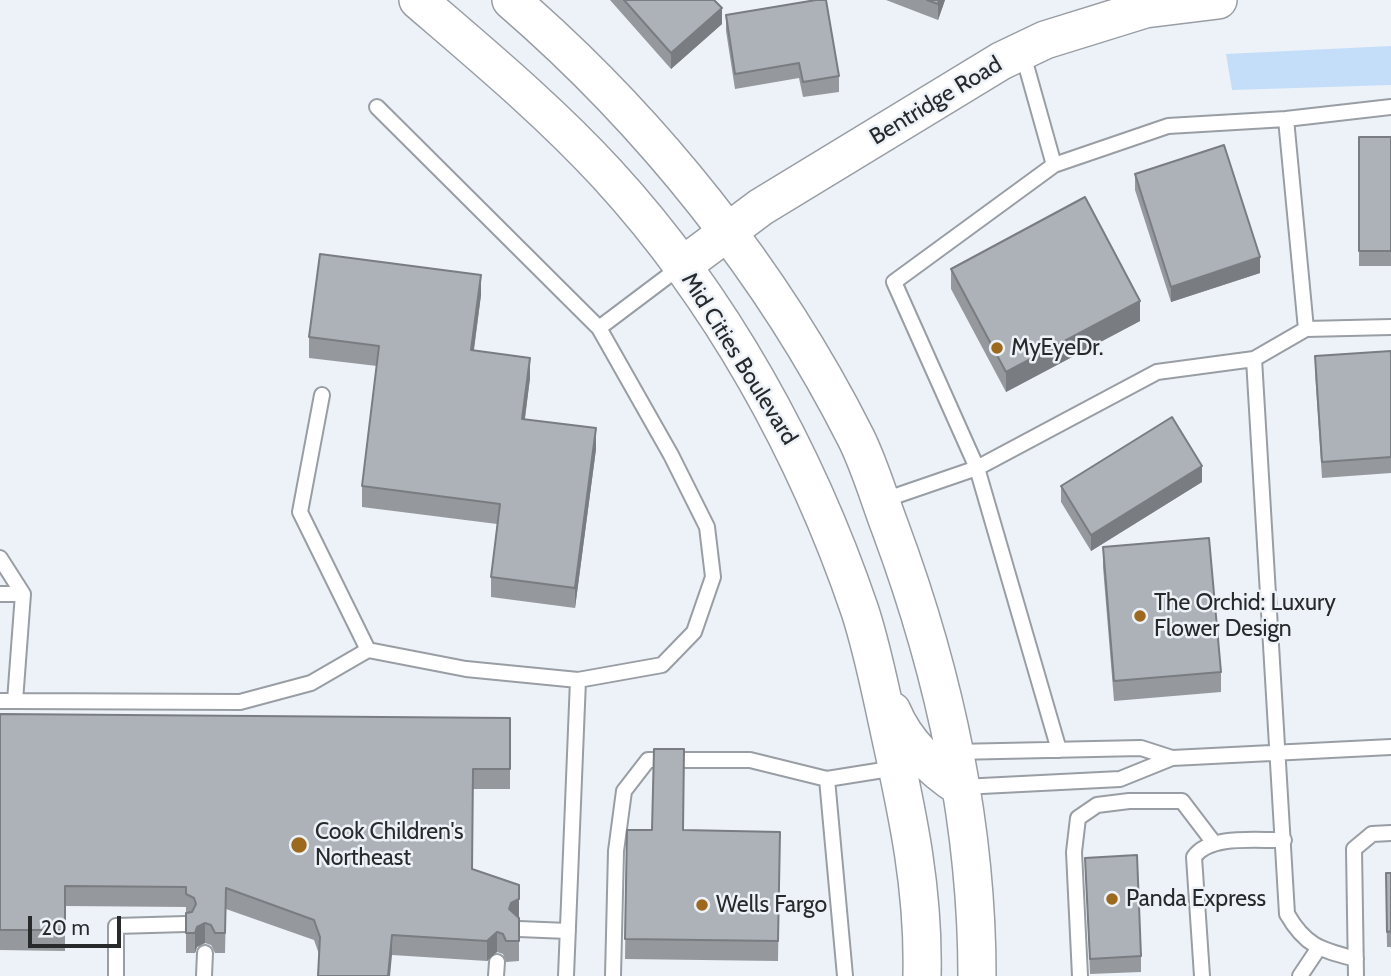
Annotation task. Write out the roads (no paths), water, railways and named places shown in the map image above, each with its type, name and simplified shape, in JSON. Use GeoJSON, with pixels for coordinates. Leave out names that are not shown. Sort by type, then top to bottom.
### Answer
{"type":"FeatureCollection","features":[{"type":"Feature","properties":{"kind":"main road","name":"Mid Cities Boulevard"},"geometry":{"type":"LineString","coordinates":[[418,0],[510,80],[607,174],[682,266],[745,360],[797,454],[860,612],[874,661],[915,850],[923,917],[922,976]]}},
{"type":"Feature","properties":{"kind":"main road"},"geometry":{"type":"LineString","coordinates":[[512,0],[559,41],[651,139],[728,233],[796,331],[857,440],[916,599],[950,725],[970,840],[977,911],[977,976]]}},
{"type":"Feature","properties":{"kind":"main road","name":"Bentridge Road"},"geometry":{"type":"LineString","coordinates":[[682,266],[761,207],[1001,61],[1045,40],[1145,9],[1218,0]]}},
{"type":"Feature","properties":{"kind":"main road"},"geometry":{"type":"LineString","coordinates":[[874,661],[897,723],[936,769],[957,770]]}},
{"type":"Feature","properties":{"kind":"lane"},"geometry":{"type":"LineString","coordinates":[[1022,51],[1055,165]]}},
{"type":"Feature","properties":{"kind":"lane"},"geometry":{"type":"LineString","coordinates":[[0,701],[240,702],[311,683],[368,650],[466,668],[578,680],[662,665],[694,632],[713,577],[707,527],[598,328],[377,107]]}},
{"type":"Feature","properties":{"kind":"lane"},"geometry":{"type":"LineString","coordinates":[[1059,750],[977,468],[894,282],[1055,165],[1168,126],[1286,119],[1391,107]]}},
{"type":"Feature","properties":{"kind":"lane"},"geometry":{"type":"LineString","coordinates":[[1286,119],[1306,329]]}},
{"type":"Feature","properties":{"kind":"lane"},"geometry":{"type":"LineString","coordinates":[[598,328],[682,266]]}},
{"type":"Feature","properties":{"kind":"lane"},"geometry":{"type":"LineString","coordinates":[[880,501],[977,468],[1157,372],[1254,359],[1306,329],[1391,327]]}},
{"type":"Feature","properties":{"kind":"lane"},"geometry":{"type":"LineString","coordinates":[[1254,359],[1280,752],[1287,914],[1298,932],[1318,949],[1356,959]]}},
{"type":"Feature","properties":{"kind":"lane"},"geometry":{"type":"LineString","coordinates":[[322,395],[300,512],[368,650]]}},
{"type":"Feature","properties":{"kind":"lane"},"geometry":{"type":"LineString","coordinates":[[0,558],[23,594],[15,701]]}},
{"type":"Feature","properties":{"kind":"lane"},"geometry":{"type":"LineString","coordinates":[[0,594],[23,594]]}},
{"type":"Feature","properties":{"kind":"lane"},"geometry":{"type":"LineString","coordinates":[[566,976],[578,680]]}},
{"type":"Feature","properties":{"kind":"lane"},"geometry":{"type":"LineString","coordinates":[[957,770],[1120,779],[1172,758],[1391,747]]}},
{"type":"Feature","properties":{"kind":"lane"},"geometry":{"type":"LineString","coordinates":[[957,770],[1059,750],[1141,748],[1172,758]]}},
{"type":"Feature","properties":{"kind":"lane"},"geometry":{"type":"LineString","coordinates":[[613,976],[616,851],[624,792],[648,760],[750,760],[827,779],[898,768]]}},
{"type":"Feature","properties":{"kind":"lane"},"geometry":{"type":"LineString","coordinates":[[827,779],[845,976]]}},
{"type":"Feature","properties":{"kind":"lane"},"geometry":{"type":"LineString","coordinates":[[1080,976],[1074,852],[1078,818],[1097,805],[1129,801],[1182,801],[1214,843]]}},
{"type":"Feature","properties":{"kind":"lane"},"geometry":{"type":"LineString","coordinates":[[1356,976],[1354,849],[1372,834],[1391,833]]}},
{"type":"Feature","properties":{"kind":"lane"},"geometry":{"type":"LineString","coordinates":[[1202,976],[1194,858],[1200,848],[1214,843],[1284,841]]}},
{"type":"Feature","properties":{"kind":"lane"},"geometry":{"type":"LineString","coordinates":[[116,976],[116,926],[186,924]]}},
{"type":"Feature","properties":{"kind":"lane"},"geometry":{"type":"LineString","coordinates":[[519,929],[568,931]]}},
{"type":"Feature","properties":{"kind":"lane"},"geometry":{"type":"LineString","coordinates":[[1300,976],[1318,949]]}},
{"type":"Feature","properties":{"kind":"lane"},"geometry":{"type":"LineString","coordinates":[[204,976],[205,953]]}},
{"type":"Feature","properties":{"kind":"place","name":"MyEyeDr."},"geometry":{"type":"Point","coordinates":[997,348]}},
{"type":"Feature","properties":{"kind":"place","name":"The Orchid: Luxury Flower Design"},"geometry":{"type":"Point","coordinates":[1140,616]}},
{"type":"Feature","properties":{"kind":"place","name":"Cook Children's Northeast"},"geometry":{"type":"Point","coordinates":[299,845]}},
{"type":"Feature","properties":{"kind":"place","name":"Panda Express"},"geometry":{"type":"Point","coordinates":[1112,899]}},
{"type":"Feature","properties":{"kind":"place","name":"Wells Fargo"},"geometry":{"type":"Point","coordinates":[702,905]}}]}
